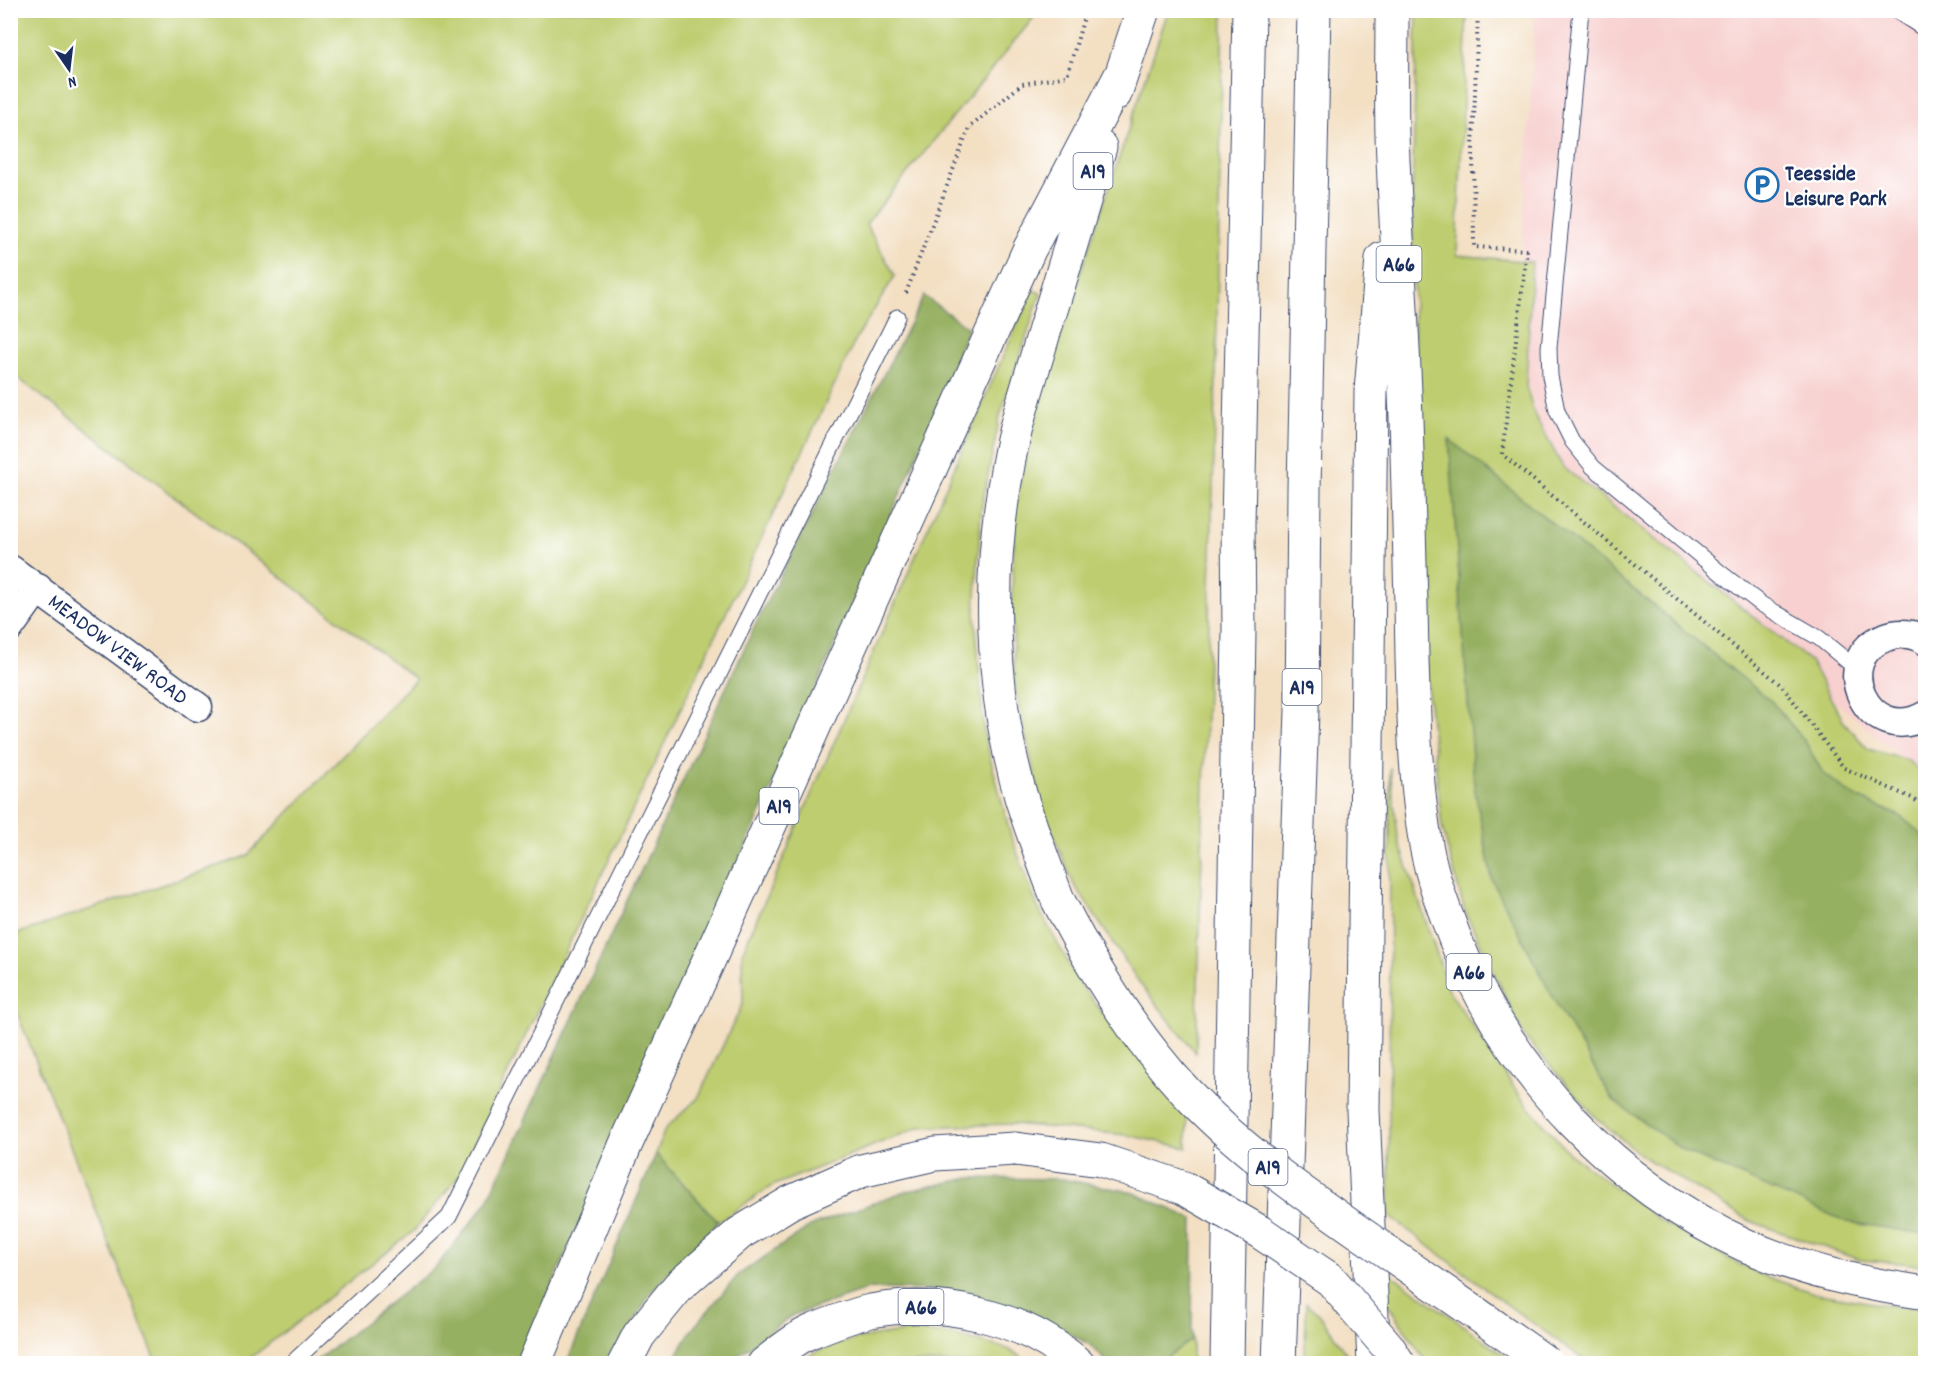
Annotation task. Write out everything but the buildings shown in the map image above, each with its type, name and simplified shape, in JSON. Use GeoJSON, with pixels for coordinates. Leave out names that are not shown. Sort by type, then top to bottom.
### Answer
{"type":"FeatureCollection","features":[{"type":"Feature","properties":{"kind":"highway","name":"A19"},"geometry":{"type":"LineString","coordinates":[[1143,10],[1021,410],[1008,464],[999,519],[995,575],[999,686],[1008,741],[1027,816],[1058,900],[1084,951],[1141,1038],[1185,1091],[1226,1132],[1270,1170],[1548,1364]]}},
{"type":"Feature","properties":{"kind":"highway","name":"A19"},"geometry":{"type":"LineString","coordinates":[[1227,1364],[1239,631],[1238,524],[1249,10]]}},
{"type":"Feature","properties":{"kind":"highway","name":"A19"},"geometry":{"type":"LineString","coordinates":[[1280,1364],[1302,711],[1304,489],[1314,10]]}},
{"type":"Feature","properties":{"kind":"highway","name":"A66"},"geometry":{"type":"LineString","coordinates":[[1392,10],[1392,132],[1406,396],[1417,784],[1430,860],[1444,912],[1469,973],[1501,1031],[1539,1084],[1583,1133],[1633,1176],[1687,1214],[1745,1245],[1806,1269],[1870,1285],[1926,1293]]}},
{"type":"Feature","properties":{"kind":"highway","name":"A19"},"geometry":{"type":"LineString","coordinates":[[534,1364],[625,1146],[1029,250],[1122,74]]}},
{"type":"Feature","properties":{"kind":"highway","name":"A66"},"geometry":{"type":"LineString","coordinates":[[1374,1364],[1363,1110],[1371,391],[1392,132]]}},
{"type":"Feature","properties":{"kind":"highway"},"geometry":{"type":"LineString","coordinates":[[624,1364],[639,1335],[679,1286],[740,1233],[791,1202],[861,1171],[934,1154],[1015,1149],[1101,1160],[1184,1188],[1260,1232],[1331,1280],[1388,1347],[1399,1364]]}},
{"type":"Feature","properties":{"kind":"highway","name":"A66"},"geometry":{"type":"LineString","coordinates":[[764,1364],[808,1333],[870,1311],[936,1306],[1001,1319],[1061,1348],[1078,1364]]}},
{"type":"Feature","properties":{"kind":"street","name":"MEADOW VIEW ROAD"},"geometry":{"type":"LineString","coordinates":[[10,569],[198,707]]}},
{"type":"Feature","properties":{"kind":"street"},"geometry":{"type":"LineString","coordinates":[[10,627],[38,588]]}},
{"type":"Feature","properties":{"kind":"street"},"geometry":{"type":"LineString","coordinates":[[1925,717],[1910,722],[1895,722],[1881,718],[1869,709],[1861,698],[1857,684],[1857,669],[1862,656],[1870,646],[1882,638],[1894,634],[1908,634],[1926,641]]}},
{"type":"Feature","properties":{"kind":"lane"},"geometry":{"type":"LineString","coordinates":[[1581,10],[1549,348],[1550,376],[1557,411],[1572,441],[1593,467],[1722,574],[1761,603],[1819,638],[1857,669]]}},
{"type":"Feature","properties":{"kind":"lane"},"geometry":{"type":"LineString","coordinates":[[1895,10],[1926,30]]}},
{"type":"Feature","properties":{"kind":"lane"},"geometry":{"type":"LineString","coordinates":[[291,1364],[449,1217],[897,317]]}},
{"type":"Feature","properties":{"kind":"path"},"geometry":{"type":"LineString","coordinates":[[897,317],[969,128],[1023,84],[1067,76],[1086,10]]}},
{"type":"Feature","properties":{"kind":"path"},"geometry":{"type":"LineString","coordinates":[[1478,10],[1473,148],[1474,247],[1558,251]]}},
{"type":"Feature","properties":{"kind":"shaded area","name":"Teesside Leisure Park"},"geometry":{"type":"Polygon","coordinates":[[[1535,11],[1925,11],[1925,776],[1552,469],[1517,346],[1535,11]]]}},
{"type":"Feature","properties":{"kind":"green space"},"geometry":{"type":"Polygon","coordinates":[[[11,10],[1039,11],[866,224],[895,276],[857,337],[459,1176],[414,1231],[244,1363],[157,1363],[11,998],[11,936],[247,856],[416,679],[11,373],[11,10]]]}},
{"type":"Feature","properties":{"kind":"green space"},"geometry":{"type":"Polygon","coordinates":[[[1168,11],[1223,11],[1215,421],[1196,1053],[1141,985],[1073,883],[1041,804],[1015,689],[1012,599],[1015,507],[1031,428],[1055,349],[1168,11]]]}},
{"type":"Feature","properties":{"kind":"green space"},"geometry":{"type":"Polygon","coordinates":[[[1417,11],[1467,11],[1457,255],[1532,262],[1526,386],[1535,416],[1563,467],[1810,661],[1844,722],[1868,749],[1907,760],[1925,776],[1925,1265],[1860,1260],[1750,1221],[1642,1156],[1596,1118],[1524,1036],[1464,909],[1442,827],[1420,618],[1412,208],[1417,11]]]}},
{"type":"Feature","properties":{"kind":"green space"},"geometry":{"type":"Polygon","coordinates":[[[1032,290],[1041,293],[1000,416],[981,510],[975,613],[984,734],[1010,833],[1038,908],[1080,984],[1131,1049],[1187,1108],[1187,1148],[1127,1135],[1014,1124],[920,1127],[772,1186],[718,1222],[656,1154],[665,1129],[698,1098],[743,1003],[742,953],[1032,290]]]}},
{"type":"Feature","properties":{"kind":"green space"},"geometry":{"type":"Polygon","coordinates":[[[924,296],[968,328],[931,423],[825,667],[518,1363],[312,1364],[437,1266],[487,1202],[758,619],[924,296]]]}},
{"type":"Feature","properties":{"kind":"green space"},"geometry":{"type":"Polygon","coordinates":[[[1449,439],[1772,702],[1804,740],[1823,773],[1852,795],[1900,816],[1925,837],[1925,1234],[1847,1222],[1684,1151],[1613,1100],[1554,1000],[1492,880],[1474,786],[1449,439]]]}},
{"type":"Feature","properties":{"kind":"green space"},"geometry":{"type":"Polygon","coordinates":[[[1390,767],[1398,838],[1449,991],[1522,1099],[1569,1153],[1665,1224],[1754,1272],[1814,1293],[1884,1305],[1925,1308],[1925,1363],[1589,1363],[1389,1216],[1390,767]]]}},
{"type":"Feature","properties":{"kind":"green space"},"geometry":{"type":"Polygon","coordinates":[[[656,1154],[718,1222],[650,1294],[611,1363],[566,1364],[656,1154]]]}},
{"type":"Feature","properties":{"kind":"green space"},"geometry":{"type":"Polygon","coordinates":[[[969,1178],[1062,1179],[1132,1192],[1193,1219],[1192,1339],[1159,1363],[1108,1363],[1089,1344],[1036,1316],[952,1290],[869,1289],[793,1315],[727,1363],[672,1364],[690,1332],[738,1275],[809,1227],[903,1192],[969,1178]]]}},
{"type":"Feature","properties":{"kind":"green space"},"geometry":{"type":"Polygon","coordinates":[[[1385,1270],[1516,1363],[1427,1363],[1381,1294],[1385,1270]]]}},
{"type":"Feature","properties":{"kind":"green space"},"geometry":{"type":"Polygon","coordinates":[[[1306,1303],[1320,1315],[1353,1363],[1305,1363],[1306,1303]]]}},
{"type":"Feature","properties":{"kind":"green space"},"geometry":{"type":"Polygon","coordinates":[[[913,1331],[952,1335],[1008,1349],[1031,1363],[798,1363],[809,1355],[837,1344],[913,1331]]]}},
{"type":"Feature","properties":{"kind":"green space"},"geometry":{"type":"Polygon","coordinates":[[[1192,1339],[1192,1363],[1159,1363],[1192,1339]]]}},
{"type":"Feature","properties":{"kind":"place","name":"Teesside Leisure Park"},"geometry":{"type":"Point","coordinates":[1762,185]}}]}
